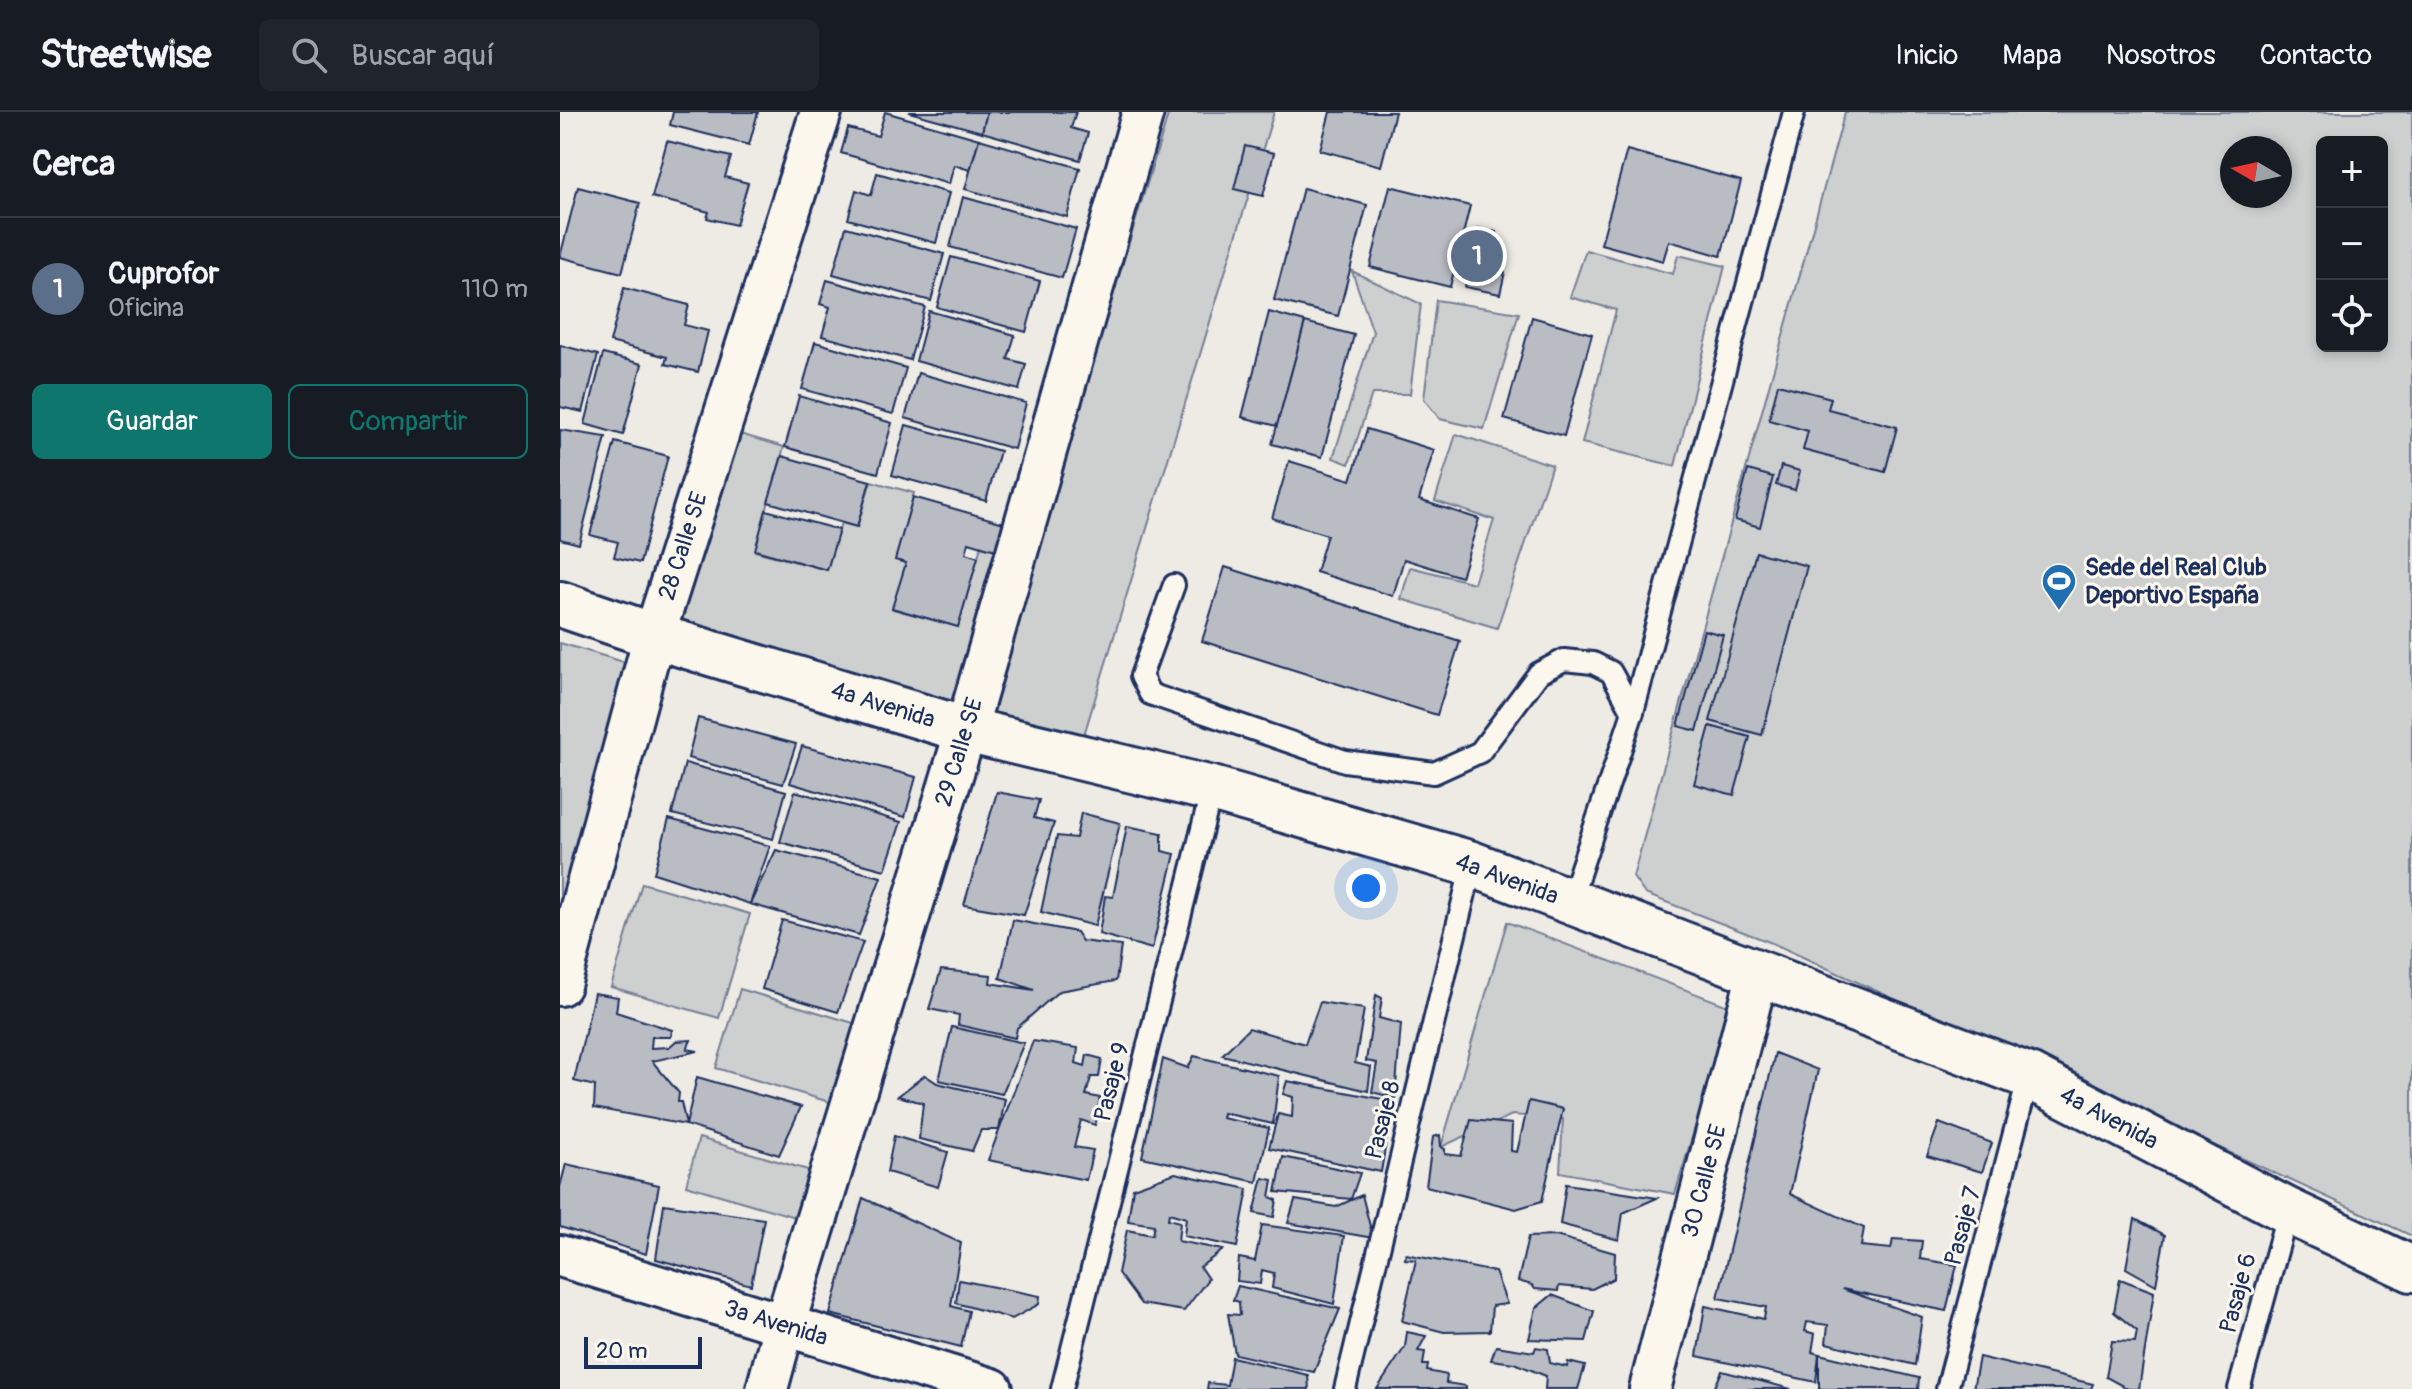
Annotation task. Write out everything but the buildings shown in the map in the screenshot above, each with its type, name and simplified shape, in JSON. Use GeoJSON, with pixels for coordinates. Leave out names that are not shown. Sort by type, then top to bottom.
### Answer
{"type":"FeatureCollection","features":[{"type":"Feature","properties":{"kind":"street","name":"28 Calle SE"},"geometry":{"type":"LineString","coordinates":[[560,985],[654,636],[821,112]]}},
{"type":"Feature","properties":{"kind":"street","name":"29 Calle SE"},"geometry":{"type":"LineString","coordinates":[[767,1389],[966,730],[1143,112]]}},
{"type":"Feature","properties":{"kind":"street","name":"4a Avenida"},"geometry":{"type":"LineString","coordinates":[[560,604],[654,636],[966,730],[1212,789],[1472,864],[2029,1076],[2288,1211],[2412,1269]]}},
{"type":"Feature","properties":{"kind":"street","name":"30 Calle SE"},"geometry":{"type":"LineString","coordinates":[[1650,1389],[1758,973]]}},
{"type":"Feature","properties":{"kind":"street","name":"3a Avenida"},"geometry":{"type":"LineString","coordinates":[[560,1256],[992,1389]]}},
{"type":"Feature","properties":{"kind":"lane"},"geometry":{"type":"LineString","coordinates":[[1570,901],[1633,712],[1794,112]]}},
{"type":"Feature","properties":{"kind":"lane"},"geometry":{"type":"LineString","coordinates":[[1174,585],[1141,676],[1150,694],[1345,761],[1434,773],[1480,752],[1539,673],[1564,660],[1593,663],[1611,672],[1633,712]]}},
{"type":"Feature","properties":{"kind":"lane","name":"Pasaje 9"},"geometry":{"type":"LineString","coordinates":[[1062,1389],[1212,789]]}},
{"type":"Feature","properties":{"kind":"lane","name":"Pasaje 8"},"geometry":{"type":"LineString","coordinates":[[1345,1389],[1472,864]]}},
{"type":"Feature","properties":{"kind":"lane","name":"Pasaje 7"},"geometry":{"type":"LineString","coordinates":[[1947,1389],[2029,1076]]}},
{"type":"Feature","properties":{"kind":"lane","name":"Pasaje 6"},"geometry":{"type":"LineString","coordinates":[[2239,1389],[2288,1211]]}},
{"type":"Feature","properties":{"kind":"shaded area"},"geometry":{"type":"Polygon","coordinates":[[[1169,112],[1274,112],[1076,761],[979,732],[1169,112]]]}},
{"type":"Feature","properties":{"kind":"shaded area","name":"Sede del Real Club Deportivo España"},"geometry":{"type":"Polygon","coordinates":[[[1845,112],[2412,112],[2412,1236],[1772,943],[1645,894],[1633,877],[1845,112]]]}},
{"type":"Feature","properties":{"kind":"shaded area"},"geometry":{"type":"Polygon","coordinates":[[[1586,250],[1673,274],[1678,255],[1725,266],[1675,466],[1582,443],[1616,310],[1570,297],[1586,250]]]}},
{"type":"Feature","properties":{"kind":"shaded area"},"geometry":{"type":"Polygon","coordinates":[[[1352,271],[1421,304],[1410,394],[1372,394],[1349,464],[1333,458],[1373,332],[1352,271]]]}},
{"type":"Feature","properties":{"kind":"shaded area"},"geometry":{"type":"Polygon","coordinates":[[[1436,300],[1519,313],[1484,429],[1440,419],[1424,399],[1436,300]]]}},
{"type":"Feature","properties":{"kind":"shaded area"},"geometry":{"type":"Polygon","coordinates":[[[730,431],[784,447],[755,551],[827,570],[841,523],[857,527],[871,481],[914,493],[896,559],[906,563],[893,609],[958,627],[981,546],[996,550],[1005,518],[1035,525],[977,731],[670,641],[730,431]]]}},
{"type":"Feature","properties":{"kind":"shaded area"},"geometry":{"type":"Polygon","coordinates":[[[1456,434],[1552,465],[1497,628],[1401,599],[1410,567],[1474,583],[1494,520],[1435,501],[1456,434]]]}},
{"type":"Feature","properties":{"kind":"shaded area"},"geometry":{"type":"Polygon","coordinates":[[[560,643],[627,663],[560,924],[560,643]]]}},
{"type":"Feature","properties":{"kind":"shaded area"},"geometry":{"type":"Polygon","coordinates":[[[642,883],[750,914],[719,1018],[611,987],[642,883]]]}},
{"type":"Feature","properties":{"kind":"shaded area"},"geometry":{"type":"Polygon","coordinates":[[[1507,922],[1731,1007],[1675,1194],[1560,1172],[1563,1119],[1512,1115],[1441,1147],[1507,922]]]}},
{"type":"Feature","properties":{"kind":"shaded area"},"geometry":{"type":"Polygon","coordinates":[[[740,989],[860,1025],[836,1104],[716,1068],[740,989]]]}},
{"type":"Feature","properties":{"kind":"shaded area"},"geometry":{"type":"Polygon","coordinates":[[[699,1138],[818,1173],[805,1220],[686,1185],[699,1138]]]}},
{"type":"Feature","properties":{"kind":"place","name":"Cuprofor"},"geometry":{"type":"Point","coordinates":[1477,256]}},
{"type":"Feature","properties":{"kind":"place","name":"Sede del Real Club Deportivo España"},"geometry":{"type":"Point","coordinates":[2059,612]}}]}
